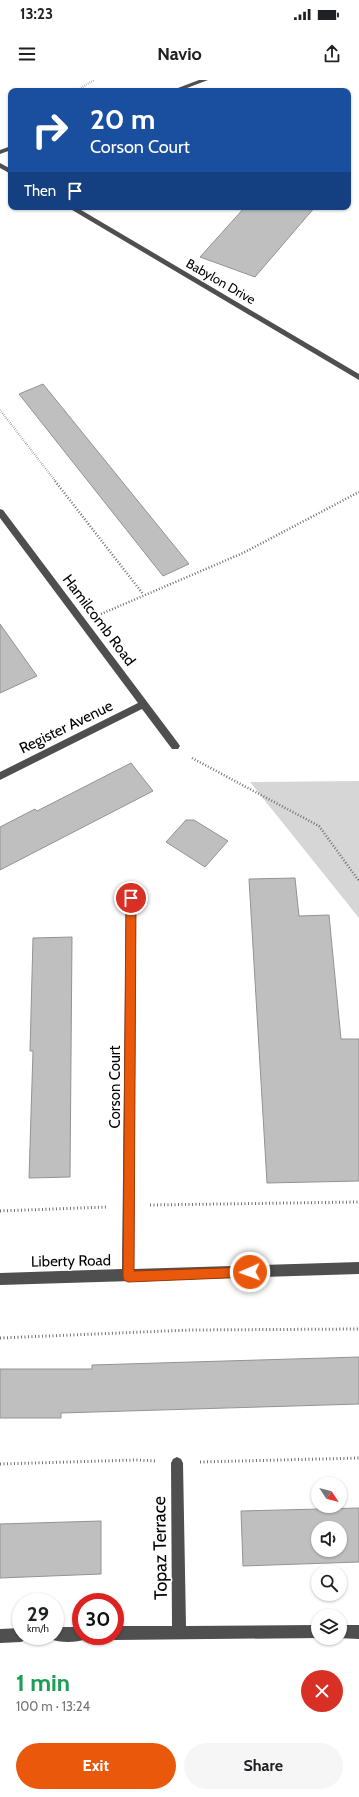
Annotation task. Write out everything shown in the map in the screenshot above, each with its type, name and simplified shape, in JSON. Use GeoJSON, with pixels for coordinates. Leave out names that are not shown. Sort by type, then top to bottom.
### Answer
{"type":"FeatureCollection","features":[{"type":"Feature","properties":{"kind":"street"},"geometry":{"type":"LineString","coordinates":[[182,88],[205,80]]}},
{"type":"Feature","properties":{"kind":"street","name":"Babylon Drive"},"geometry":{"type":"LineString","coordinates":[[76,210],[359,376]]}},
{"type":"Feature","properties":{"kind":"street","name":"Hamilcomb Road"},"geometry":{"type":"LineString","coordinates":[[0,512],[175,746]]}},
{"type":"Feature","properties":{"kind":"street","name":"Register Avenue"},"geometry":{"type":"LineString","coordinates":[[0,776],[145,704]]}},
{"type":"Feature","properties":{"kind":"street","name":"Corson Court"},"geometry":{"type":"LineString","coordinates":[[128,1276],[131,898]]}},
{"type":"Feature","properties":{"kind":"street","name":"Liberty Road"},"geometry":{"type":"LineString","coordinates":[[0,1279],[359,1268]]}},
{"type":"Feature","properties":{"kind":"street","name":"Topaz Terrace"},"geometry":{"type":"LineString","coordinates":[[177,1463],[178,1632]]}},
{"type":"Feature","properties":{"kind":"street"},"geometry":{"type":"LineString","coordinates":[[124,1633],[311,1632]]}},
{"type":"Feature","properties":{"kind":"street"},"geometry":{"type":"LineString","coordinates":[[347,1632],[359,1632]]}},
{"type":"Feature","properties":{"kind":"street"},"geometry":{"type":"LineString","coordinates":[[0,1636],[12,1635]]}},
{"type":"Feature","properties":{"kind":"path"},"geometry":{"type":"LineString","coordinates":[[81,88],[94,80]]}},
{"type":"Feature","properties":{"kind":"path"},"geometry":{"type":"LineString","coordinates":[[0,410],[143,594]]}},
{"type":"Feature","properties":{"kind":"path"},"geometry":{"type":"LineString","coordinates":[[83,622],[143,594],[243,553],[359,492]]}},
{"type":"Feature","properties":{"kind":"path"},"geometry":{"type":"LineString","coordinates":[[175,746],[204,766],[319,826],[359,881]]}},
{"type":"Feature","properties":{"kind":"path"},"geometry":{"type":"LineString","coordinates":[[0,1211],[129,1206],[359,1202]]}},
{"type":"Feature","properties":{"kind":"path"},"geometry":{"type":"LineString","coordinates":[[0,1338],[190,1330],[359,1329]]}},
{"type":"Feature","properties":{"kind":"shaded area"},"geometry":{"type":"Polygon","coordinates":[[[359,781],[359,918],[250,782],[359,781]]]}},
{"type":"Feature","properties":{"kind":"building"},"geometry":{"type":"Polygon","coordinates":[[[242,210],[312,210],[255,277],[200,257],[242,210]]]}},
{"type":"Feature","properties":{"kind":"building"},"geometry":{"type":"Polygon","coordinates":[[[43,384],[189,564],[163,576],[19,394],[43,384]]]}},
{"type":"Feature","properties":{"kind":"building"},"geometry":{"type":"Polygon","coordinates":[[[0,624],[37,676],[0,693],[0,624]]]}},
{"type":"Feature","properties":{"kind":"building"},"geometry":{"type":"Polygon","coordinates":[[[131,763],[153,791],[0,870],[0,827],[35,809],[37,811],[131,763]]]}},
{"type":"Feature","properties":{"kind":"building"},"geometry":{"type":"Polygon","coordinates":[[[186,820],[194,820],[228,841],[205,867],[166,842],[186,820]]]}},
{"type":"Feature","properties":{"kind":"building"},"geometry":{"type":"Polygon","coordinates":[[[295,878],[299,916],[329,915],[341,1039],[359,1039],[359,1181],[267,1183],[249,879],[295,878]]]}},
{"type":"Feature","properties":{"kind":"building"},"geometry":{"type":"Polygon","coordinates":[[[72,937],[70,1177],[29,1178],[33,1051],[30,1051],[33,938],[72,937]]]}},
{"type":"Feature","properties":{"kind":"building"},"geometry":{"type":"Polygon","coordinates":[[[359,1357],[359,1404],[61,1413],[61,1418],[0,1418],[0,1369],[92,1369],[92,1365],[359,1357]]]}},
{"type":"Feature","properties":{"kind":"building"},"geometry":{"type":"Polygon","coordinates":[[[347,1508],[359,1508],[359,1562],[243,1566],[241,1511],[311,1509],[311,1513],[347,1513],[347,1508]]]}},
{"type":"Feature","properties":{"kind":"building"},"geometry":{"type":"Polygon","coordinates":[[[101,1521],[101,1574],[0,1578],[0,1524],[101,1521]]]}},
{"type":"Feature","properties":{"kind":"route"},"geometry":{"type":"LineString","coordinates":[[131,898],[128,1276],[250,1272]]}}]}
